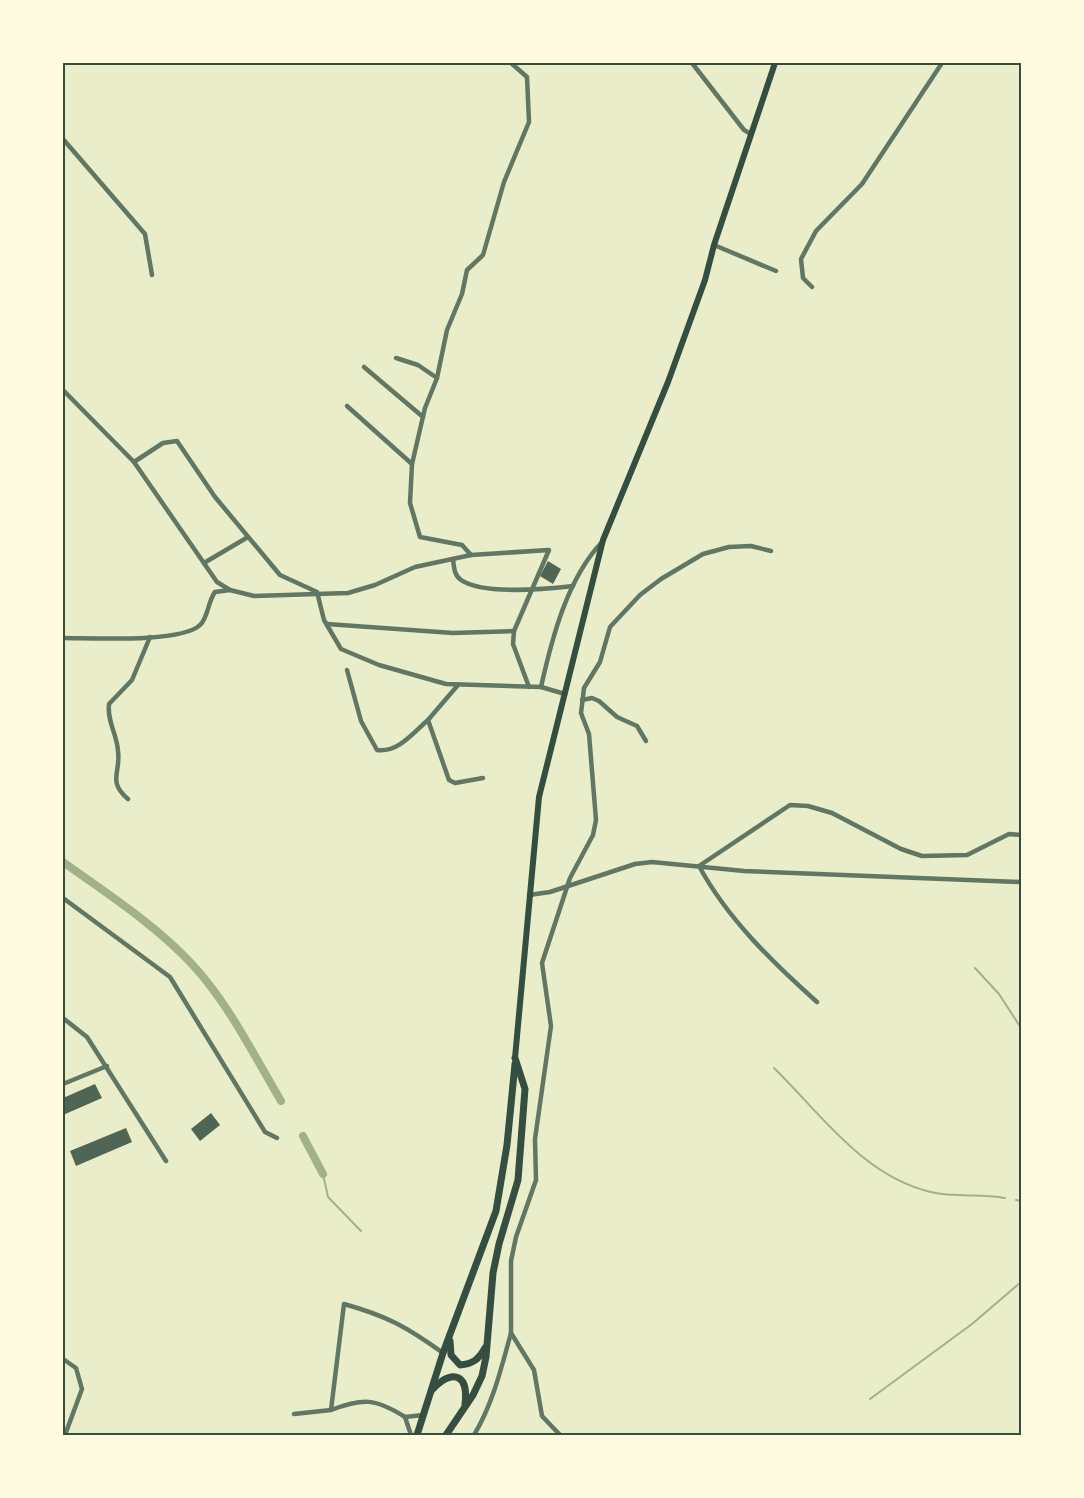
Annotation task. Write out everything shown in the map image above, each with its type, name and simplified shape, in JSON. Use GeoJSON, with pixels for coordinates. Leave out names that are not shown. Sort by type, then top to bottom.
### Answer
{"type":"FeatureCollection","features":[{"type":"Feature","properties":{"kind":"main road"},"geometry":{"type":"LineString","coordinates":[[417,1435],[443,1353],[496,1211],[512,1107],[539,797],[603,540],[668,382],[705,280],[714,245],[775,63]]}},
{"type":"Feature","properties":{"kind":"main road"},"geometry":{"type":"LineString","coordinates":[[446,1435],[482,1376],[499,1244],[518,1180],[525,1089],[515,1058]]}},
{"type":"Feature","properties":{"kind":"main road"},"geometry":{"type":"LineString","coordinates":[[450,1335],[450,1356],[460,1365],[469,1364],[479,1358],[486,1347]]}},
{"type":"Feature","properties":{"kind":"main road"},"geometry":{"type":"LineString","coordinates":[[430,1392],[448,1377],[456,1376],[462,1379],[465,1387],[465,1406]]}},
{"type":"Feature","properties":{"kind":"street"},"geometry":{"type":"LineString","coordinates":[[471,555],[467,547],[462,545],[420,537],[410,503],[412,464],[423,417],[437,378],[447,330],[462,294],[467,270],[483,255],[504,182],[529,122],[526,77],[511,63]]}},
{"type":"Feature","properties":{"kind":"street"},"geometry":{"type":"LineString","coordinates":[[692,63],[744,130],[751,134]]}},
{"type":"Feature","properties":{"kind":"street"},"geometry":{"type":"LineString","coordinates":[[812,287],[803,278],[801,259],[816,231],[862,184],[942,63]]}},
{"type":"Feature","properties":{"kind":"street"},"geometry":{"type":"LineString","coordinates":[[63,139],[145,234],[152,275]]}},
{"type":"Feature","properties":{"kind":"street"},"geometry":{"type":"LineString","coordinates":[[714,245],[776,271]]}},
{"type":"Feature","properties":{"kind":"street"},"geometry":{"type":"LineString","coordinates":[[396,358],[418,364],[437,378]]}},
{"type":"Feature","properties":{"kind":"street"},"geometry":{"type":"LineString","coordinates":[[364,368],[423,417]]}},
{"type":"Feature","properties":{"kind":"street"},"geometry":{"type":"LineString","coordinates":[[63,390],[134,462],[217,582],[230,590],[254,596],[317,592],[348,593],[375,585],[415,567],[471,555],[549,550],[529,591],[514,631],[513,644],[529,687]]}},
{"type":"Feature","properties":{"kind":"street"},"geometry":{"type":"LineString","coordinates":[[347,406],[412,464]]}},
{"type":"Feature","properties":{"kind":"street"},"geometry":{"type":"LineString","coordinates":[[134,462],[163,443],[177,441],[248,537],[280,575],[317,592],[327,624],[341,649],[379,665],[446,684],[541,687],[565,694]]}},
{"type":"Feature","properties":{"kind":"street"},"geometry":{"type":"LineString","coordinates":[[204,563],[248,537]]}},
{"type":"Feature","properties":{"kind":"street"},"geometry":{"type":"LineString","coordinates":[[541,687],[573,586],[589,555],[603,540]]}},
{"type":"Feature","properties":{"kind":"street"},"geometry":{"type":"LineString","coordinates":[[474,1435],[486,1416],[511,1333],[511,1261],[516,1237],[536,1180],[535,1139],[551,1026],[542,963],[573,870],[593,835],[596,820],[589,734],[581,713],[584,688],[600,662],[610,627],[640,596],[682,565],[703,554],[729,547],[751,546],[771,551]]}},
{"type":"Feature","properties":{"kind":"street"},"geometry":{"type":"LineString","coordinates":[[453,559],[455,572],[462,581],[492,588],[529,591],[573,586]]}},
{"type":"Feature","properties":{"kind":"street"},"geometry":{"type":"LineString","coordinates":[[63,639],[150,637],[192,632],[202,624],[215,592],[230,590]]}},
{"type":"Feature","properties":{"kind":"street"},"geometry":{"type":"LineString","coordinates":[[327,624],[453,633],[514,631]]}},
{"type":"Feature","properties":{"kind":"street"},"geometry":{"type":"LineString","coordinates":[[128,800],[119,791],[115,774],[119,751],[111,729],[109,704],[132,680],[150,637]]}},
{"type":"Feature","properties":{"kind":"street"},"geometry":{"type":"LineString","coordinates":[[347,670],[361,721],[377,750],[386,752],[399,745],[428,720],[458,685]]}},
{"type":"Feature","properties":{"kind":"street"},"geometry":{"type":"LineString","coordinates":[[582,700],[592,698],[599,701],[617,717],[637,726],[646,741]]}},
{"type":"Feature","properties":{"kind":"street"},"geometry":{"type":"LineString","coordinates":[[428,720],[449,780],[455,783],[483,778]]}},
{"type":"Feature","properties":{"kind":"street"},"geometry":{"type":"LineString","coordinates":[[699,866],[790,805],[808,806],[832,813],[901,849],[922,856],[967,855],[1002,836],[1021,835]]}},
{"type":"Feature","properties":{"kind":"street"},"geometry":{"type":"LineString","coordinates":[[529,895],[568,886],[635,864],[652,862],[744,871],[1021,882]]}},
{"type":"Feature","properties":{"kind":"street"},"geometry":{"type":"LineString","coordinates":[[699,866],[710,887],[731,914],[817,1002]]}},
{"type":"Feature","properties":{"kind":"street"},"geometry":{"type":"LineString","coordinates":[[63,898],[170,977],[265,1132],[277,1138]]}},
{"type":"Feature","properties":{"kind":"street"},"geometry":{"type":"LineString","coordinates":[[63,1018],[87,1037],[166,1161]]}},
{"type":"Feature","properties":{"kind":"street"},"geometry":{"type":"LineString","coordinates":[[63,1084],[107,1066]]}},
{"type":"Feature","properties":{"kind":"street"},"geometry":{"type":"LineString","coordinates":[[331,1410],[344,1304],[382,1315],[443,1353]]}},
{"type":"Feature","properties":{"kind":"street"},"geometry":{"type":"LineString","coordinates":[[511,1333],[534,1370],[542,1416],[560,1435]]}},
{"type":"Feature","properties":{"kind":"street"},"geometry":{"type":"LineString","coordinates":[[63,1359],[76,1368],[82,1389],[65,1435]]}},
{"type":"Feature","properties":{"kind":"street"},"geometry":{"type":"LineString","coordinates":[[294,1414],[331,1410],[362,1400],[393,1410],[405,1417],[423,1414]]}},
{"type":"Feature","properties":{"kind":"street"},"geometry":{"type":"LineString","coordinates":[[405,1417],[411,1435]]}},
{"type":"Feature","properties":{"kind":"building"},"geometry":{"type":"Polygon","coordinates":[[[548,561],[561,569],[553,584],[540,576],[548,561]]]}},
{"type":"Feature","properties":{"kind":"building"},"geometry":{"type":"Polygon","coordinates":[[[95,1084],[102,1098],[63,1115],[63,1098],[95,1084]]]}},
{"type":"Feature","properties":{"kind":"building"},"geometry":{"type":"Polygon","coordinates":[[[211,1113],[220,1125],[200,1141],[191,1129],[211,1113]]]}},
{"type":"Feature","properties":{"kind":"building"},"geometry":{"type":"Polygon","coordinates":[[[126,1128],[132,1142],[76,1166],[70,1151],[126,1128]]]}},
{"type":"Feature","properties":{"kind":"waterway"},"geometry":{"type":"LineString","coordinates":[[63,862],[145,921],[190,962],[228,1011],[281,1101]]}},
{"type":"Feature","properties":{"kind":"waterway"},"geometry":{"type":"LineString","coordinates":[[975,968],[999,994],[1021,1028]]}},
{"type":"Feature","properties":{"kind":"waterway"},"geometry":{"type":"LineString","coordinates":[[774,1068],[845,1141],[885,1173],[931,1192],[1005,1198]]}},
{"type":"Feature","properties":{"kind":"waterway"},"geometry":{"type":"LineString","coordinates":[[303,1136],[323,1174]]}},
{"type":"Feature","properties":{"kind":"waterway"},"geometry":{"type":"LineString","coordinates":[[323,1174],[328,1197],[361,1231]]}},
{"type":"Feature","properties":{"kind":"waterway"},"geometry":{"type":"LineString","coordinates":[[1016,1200],[1021,1201]]}},
{"type":"Feature","properties":{"kind":"waterway"},"geometry":{"type":"LineString","coordinates":[[870,1399],[972,1324],[1021,1282]]}}]}
